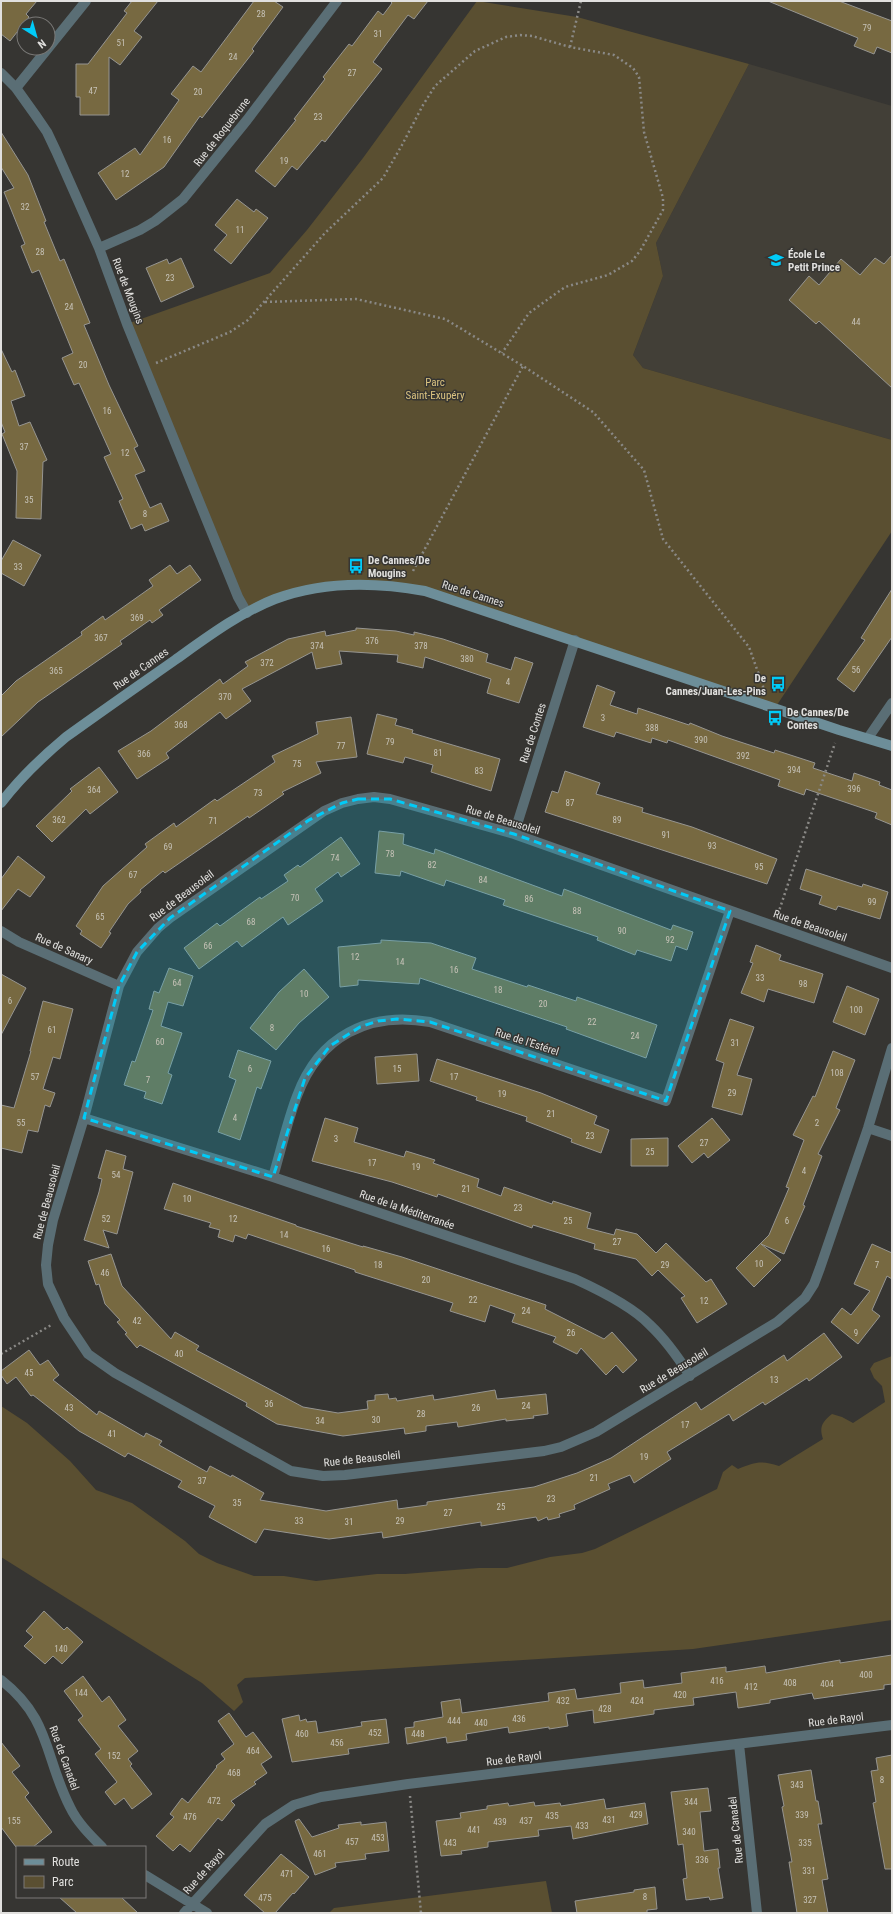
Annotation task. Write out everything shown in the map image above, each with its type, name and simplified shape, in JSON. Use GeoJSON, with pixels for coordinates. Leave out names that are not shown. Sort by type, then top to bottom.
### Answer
{"type":"FeatureCollection","features":[{"type":"Feature","properties":{"kind":"street"},"geometry":{"type":"LineString","coordinates":[[1,73],[16,88],[86,1]]}},
{"type":"Feature","properties":{"kind":"street","name":"Rue de Roquebrune"},"geometry":{"type":"LineString","coordinates":[[99,248],[140,230],[156,221],[183,199],[247,120],[337,1]]}},
{"type":"Feature","properties":{"kind":"street","name":"Rue de Mougins"},"geometry":{"type":"LineString","coordinates":[[16,88],[47,132],[99,248],[127,324],[146,367],[238,597],[247,613]]}},
{"type":"Feature","properties":{"kind":"street","name":"Rue de Cannes"},"geometry":{"type":"LineString","coordinates":[[1,803],[15,785],[43,756],[66,737],[215,632],[247,613],[275,600],[297,593],[336,586],[382,585],[425,591],[575,640],[839,730],[892,746]]}},
{"type":"Feature","properties":{"kind":"street","name":"Rue de Contes"},"geometry":{"type":"LineString","coordinates":[[514,834],[575,640]]}},
{"type":"Feature","properties":{"kind":"street"},"geometry":{"type":"LineString","coordinates":[[868,738],[892,703]]}},
{"type":"Feature","properties":{"kind":"street","name":"Rue de Beausoleil"},"geometry":{"type":"LineString","coordinates":[[892,968],[514,834],[390,799],[374,798],[342,803],[308,820],[170,918],[137,952],[118,986],[84,1118],[53,1220],[46,1265],[48,1284],[64,1318],[88,1354],[115,1374],[291,1471],[323,1476],[544,1451],[561,1447],[596,1432],[690,1376],[778,1322],[805,1298],[814,1284],[820,1268],[868,1128],[892,1048]]}},
{"type":"Feature","properties":{"kind":"street","name":"Rue de l'Estérel"},"geometry":{"type":"LineString","coordinates":[[273,1177],[297,1096],[305,1078],[330,1046],[360,1027],[378,1021],[402,1019],[430,1022],[666,1101],[730,911]]}},
{"type":"Feature","properties":{"kind":"street","name":"Rue de Sanary"},"geometry":{"type":"LineString","coordinates":[[1,931],[19,942],[118,986]]}},
{"type":"Feature","properties":{"kind":"street","name":"Rue de la Méditerranée"},"geometry":{"type":"LineString","coordinates":[[84,1118],[273,1177],[575,1279],[605,1293],[650,1324],[674,1351],[690,1376]]}},
{"type":"Feature","properties":{"kind":"street"},"geometry":{"type":"LineString","coordinates":[[868,1128],[892,1136]]}},
{"type":"Feature","properties":{"kind":"street","name":"Rue de Canadel"},"geometry":{"type":"LineString","coordinates":[[1,1680],[20,1696],[38,1722],[69,1807],[82,1826],[101,1846]]}},
{"type":"Feature","properties":{"kind":"street","name":"Rue de Rayol"},"geometry":{"type":"LineString","coordinates":[[184,1913],[256,1833],[277,1815],[294,1805],[337,1793],[892,1725]]}},
{"type":"Feature","properties":{"kind":"street","name":"Rue de Canadel"},"geometry":{"type":"LineString","coordinates":[[738,1744],[757,1913]]}},
{"type":"Feature","properties":{"kind":"street"},"geometry":{"type":"LineString","coordinates":[[146,1876],[207,1913]]}},
{"type":"Feature","properties":{"kind":"path"},"geometry":{"type":"LineString","coordinates":[[570,47],[581,1]]}},
{"type":"Feature","properties":{"kind":"path"},"geometry":{"type":"LineString","coordinates":[[146,367],[230,332],[248,320],[325,233],[383,178],[435,86],[462,60],[475,51],[506,37],[520,35],[532,36],[570,47],[614,55],[633,68],[639,77],[642,126],[663,198],[663,210],[640,251],[632,260],[608,275],[565,287],[529,313],[502,353]]}},
{"type":"Feature","properties":{"kind":"path"},"geometry":{"type":"LineString","coordinates":[[265,302],[356,299],[445,319],[502,353],[593,412],[644,470],[663,539],[749,647],[763,686],[762,704]]}},
{"type":"Feature","properties":{"kind":"path"},"geometry":{"type":"LineString","coordinates":[[413,571],[522,366]]}},
{"type":"Feature","properties":{"kind":"path"},"geometry":{"type":"LineString","coordinates":[[774,926],[835,743]]}},
{"type":"Feature","properties":{"kind":"path"},"geometry":{"type":"LineString","coordinates":[[1,1354],[64,1318]]}},
{"type":"Feature","properties":{"kind":"path"},"geometry":{"type":"LineString","coordinates":[[408,1784],[421,1913]]}},
{"type":"Feature","properties":{"kind":"highlighted area"},"geometry":{"type":"Polygon","coordinates":[[[358,799],[390,799],[514,834],[730,911],[666,1101],[430,1022],[397,1019],[378,1021],[360,1027],[330,1046],[305,1078],[273,1177],[84,1118],[119,986],[137,952],[170,918],[309,820],[342,803],[358,799]]]}},
{"type":"Feature","properties":{"kind":"shaded area","name":"École Le Petit Prince"},"geometry":{"type":"Polygon","coordinates":[[[749,64],[892,106],[892,440],[643,368],[633,355],[663,276],[656,243],[749,64]]]}},
{"type":"Feature","properties":{"kind":"green space","name":"Parc Saint-Exupéry"},"geometry":{"type":"Polygon","coordinates":[[[477,1],[577,17],[749,64],[656,243],[663,276],[633,355],[643,368],[892,440],[892,531],[775,708],[425,591],[318,588],[247,613],[127,324],[270,273],[307,230],[363,158],[477,1]]]}},
{"type":"Feature","properties":{"kind":"green space"},"geometry":{"type":"Polygon","coordinates":[[[892,1356],[892,1620],[693,1649],[245,1678],[237,1685],[243,1702],[234,1711],[202,1683],[1,1557],[1,1406],[27,1423],[70,1461],[96,1490],[132,1503],[185,1541],[199,1554],[217,1563],[254,1576],[284,1576],[316,1581],[377,1574],[405,1574],[479,1568],[507,1568],[550,1557],[582,1553],[595,1549],[717,1489],[723,1472],[732,1465],[738,1469],[763,1462],[779,1466],[823,1439],[821,1431],[822,1425],[832,1414],[853,1423],[885,1402],[882,1386],[874,1378],[870,1369],[874,1363],[892,1356]]]}},
{"type":"Feature","properties":{"kind":"green space"},"geometry":{"type":"Polygon","coordinates":[[[546,1881],[552,1913],[329,1913],[334,1908],[546,1881]]]}},
{"type":"Feature","properties":{"kind":"building"},"geometry":{"type":"Polygon","coordinates":[[[1,1],[37,1],[26,14],[28,16],[16,16],[16,33],[10,41],[1,34],[1,1]]]}},
{"type":"Feature","properties":{"kind":"building"},"geometry":{"type":"Polygon","coordinates":[[[132,1],[158,1],[134,31],[142,37],[120,65],[109,57],[109,115],[80,115],[80,97],[76,97],[76,64],[88,64],[127,13],[124,11],[132,1]]]}},
{"type":"Feature","properties":{"kind":"building"},"geometry":{"type":"Polygon","coordinates":[[[254,1],[274,1],[283,7],[252,49],[254,51],[202,118],[200,116],[164,167],[116,200],[98,173],[135,148],[140,155],[179,100],[171,94],[193,66],[201,72],[254,1]]]}},
{"type":"Feature","properties":{"kind":"building"},"geometry":{"type":"Polygon","coordinates":[[[390,1],[428,1],[414,19],[408,15],[373,62],[382,69],[325,142],[322,140],[297,170],[292,166],[275,187],[255,171],[296,120],[294,119],[325,79],[323,77],[349,44],[352,46],[378,11],[383,15],[392,3],[390,1]]]}},
{"type":"Feature","properties":{"kind":"building"},"geometry":{"type":"Polygon","coordinates":[[[768,1],[839,1],[892,21],[892,53],[877,47],[874,54],[854,46],[858,38],[768,1]]]}},
{"type":"Feature","properties":{"kind":"building"},"geometry":{"type":"Polygon","coordinates":[[[1,132],[28,175],[46,221],[44,222],[60,261],[64,259],[90,323],[84,325],[109,385],[138,446],[134,448],[145,471],[135,475],[150,508],[161,503],[169,521],[145,531],[142,524],[131,529],[119,501],[123,499],[104,457],[111,454],[79,383],[74,385],[62,358],[73,353],[39,270],[32,273],[21,246],[25,244],[4,192],[14,188],[1,167],[1,132]]]}},
{"type":"Feature","properties":{"kind":"building"},"geometry":{"type":"Polygon","coordinates":[[[237,199],[254,212],[256,209],[268,218],[231,264],[214,250],[227,235],[215,225],[237,199]]]}},
{"type":"Feature","properties":{"kind":"building"},"geometry":{"type":"Polygon","coordinates":[[[892,255],[892,388],[819,321],[816,324],[789,300],[809,276],[819,285],[841,259],[860,275],[875,258],[884,264],[892,255]]]}},
{"type":"Feature","properties":{"kind":"building"},"geometry":{"type":"Polygon","coordinates":[[[181,258],[194,287],[161,302],[146,268],[167,259],[169,264],[181,258]]]}},
{"type":"Feature","properties":{"kind":"building"},"geometry":{"type":"Polygon","coordinates":[[[1,349],[12,372],[15,370],[25,396],[11,401],[19,426],[30,422],[47,460],[43,462],[41,519],[16,518],[17,471],[2,434],[5,432],[1,422],[1,349]]]}},
{"type":"Feature","properties":{"kind":"building"},"geometry":{"type":"Polygon","coordinates":[[[13,540],[41,555],[24,586],[1,573],[1,561],[13,540]]]}},
{"type":"Feature","properties":{"kind":"building"},"geometry":{"type":"Polygon","coordinates":[[[170,565],[177,574],[190,565],[201,580],[159,610],[163,615],[152,623],[150,620],[120,641],[122,644],[38,702],[1,737],[1,696],[16,681],[82,635],[81,632],[103,616],[105,620],[153,586],[149,580],[170,565]]]}},
{"type":"Feature","properties":{"kind":"building"},"geometry":{"type":"Polygon","coordinates":[[[892,589],[892,637],[854,692],[837,679],[865,640],[861,638],[892,589]]]}},
{"type":"Feature","properties":{"kind":"building"},"geometry":{"type":"Polygon","coordinates":[[[356,628],[396,631],[414,635],[414,632],[443,639],[488,654],[486,662],[511,670],[515,657],[533,663],[519,703],[487,693],[491,679],[425,657],[423,668],[397,662],[398,655],[339,651],[342,664],[316,669],[312,652],[242,689],[251,701],[226,719],[220,712],[166,753],[169,758],[137,779],[118,751],[151,731],[220,679],[223,684],[248,666],[245,662],[288,639],[325,631],[326,636],[356,630],[356,628]]]}},
{"type":"Feature","properties":{"kind":"building"},"geometry":{"type":"Polygon","coordinates":[[[597,685],[615,692],[610,705],[637,714],[638,708],[689,725],[690,723],[722,736],[774,753],[775,750],[815,763],[813,768],[852,781],[854,773],[880,782],[879,785],[892,790],[892,825],[875,818],[877,813],[806,789],[804,795],[778,786],[780,780],[668,740],[667,743],[652,738],[651,743],[616,732],[614,737],[583,727],[597,685]]]}},
{"type":"Feature","properties":{"kind":"building"},"geometry":{"type":"Polygon","coordinates":[[[377,714],[397,719],[395,725],[413,730],[412,733],[500,759],[491,791],[431,772],[433,765],[405,757],[403,763],[367,754],[377,714]]]}},
{"type":"Feature","properties":{"kind":"building"},"geometry":{"type":"Polygon","coordinates":[[[351,717],[357,757],[316,762],[321,773],[282,792],[284,794],[249,818],[248,816],[165,873],[163,871],[140,890],[141,892],[128,904],[109,932],[111,933],[101,948],[80,934],[82,931],[76,926],[103,886],[147,847],[145,844],[174,823],[176,827],[215,799],[217,801],[275,762],[272,756],[318,734],[316,722],[351,717]]]}},
{"type":"Feature","properties":{"kind":"building"},"geometry":{"type":"Polygon","coordinates":[[[99,767],[118,792],[90,814],[86,809],[52,842],[36,826],[72,791],[70,789],[99,767]]]}},
{"type":"Feature","properties":{"kind":"building"},"geometry":{"type":"Polygon","coordinates":[[[565,771],[600,783],[596,794],[643,808],[642,812],[692,827],[777,859],[767,884],[545,812],[552,791],[558,793],[565,771]]]}},
{"type":"Feature","properties":{"kind":"building"},"geometry":{"type":"Polygon","coordinates":[[[379,831],[404,834],[403,844],[434,854],[435,849],[562,896],[564,889],[671,930],[673,925],[693,932],[687,950],[676,946],[671,961],[637,950],[635,955],[597,940],[598,937],[503,905],[505,900],[446,880],[444,886],[401,871],[400,876],[375,873],[379,831]]]}},
{"type":"Feature","properties":{"kind":"building"},"geometry":{"type":"Polygon","coordinates":[[[341,837],[360,864],[341,877],[338,872],[315,889],[323,901],[288,925],[283,917],[242,947],[237,941],[199,969],[184,948],[217,923],[220,926],[260,897],[261,899],[288,881],[284,875],[298,865],[300,867],[341,837]]]}},
{"type":"Feature","properties":{"kind":"building"},"geometry":{"type":"Polygon","coordinates":[[[18,856],[45,877],[30,897],[18,889],[1,911],[1,879],[18,856]]]}},
{"type":"Feature","properties":{"kind":"building"},"geometry":{"type":"Polygon","coordinates":[[[806,869],[862,887],[863,884],[888,892],[880,919],[838,906],[836,910],[819,904],[822,896],[800,889],[806,869]]]}},
{"type":"Feature","properties":{"kind":"building"},"geometry":{"type":"Polygon","coordinates":[[[381,940],[431,943],[476,958],[472,969],[576,1001],[577,997],[657,1025],[646,1058],[566,1029],[567,1027],[420,978],[419,984],[358,980],[358,985],[340,987],[338,947],[381,943],[381,940]]]}},
{"type":"Feature","properties":{"kind":"building"},"geometry":{"type":"Polygon","coordinates":[[[756,945],[781,955],[779,960],[823,974],[814,1003],[768,989],[764,1002],[741,993],[753,963],[750,962],[756,945]]]}},
{"type":"Feature","properties":{"kind":"building"},"geometry":{"type":"Polygon","coordinates":[[[169,968],[193,976],[183,1006],[168,1002],[161,1026],[182,1033],[168,1073],[172,1075],[162,1104],[144,1098],[146,1092],[124,1085],[132,1061],[135,1062],[153,1010],[149,1009],[154,991],[159,993],[169,968]]]}},
{"type":"Feature","properties":{"kind":"building"},"geometry":{"type":"Polygon","coordinates":[[[304,969],[329,997],[299,1023],[276,1050],[250,1028],[279,992],[304,969]]]}},
{"type":"Feature","properties":{"kind":"building"},"geometry":{"type":"Polygon","coordinates":[[[1,974],[26,988],[1,1035],[1,974]]]}},
{"type":"Feature","properties":{"kind":"building"},"geometry":{"type":"Polygon","coordinates":[[[847,986],[879,999],[865,1035],[833,1022],[847,986]]]}},
{"type":"Feature","properties":{"kind":"building"},"geometry":{"type":"Polygon","coordinates":[[[43,1001],[73,1009],[60,1059],[53,1057],[43,1089],[55,1093],[50,1107],[45,1105],[38,1132],[28,1130],[22,1153],[1,1148],[1,1105],[14,1108],[31,1051],[43,1001]]]}},
{"type":"Feature","properties":{"kind":"building"},"geometry":{"type":"Polygon","coordinates":[[[730,1019],[754,1027],[737,1075],[752,1079],[742,1115],[712,1107],[724,1063],[716,1060],[730,1019]]]}},
{"type":"Feature","properties":{"kind":"building"},"geometry":{"type":"Polygon","coordinates":[[[238,1050],[271,1061],[261,1089],[257,1087],[240,1140],[218,1132],[236,1080],[229,1077],[238,1050]]]}},
{"type":"Feature","properties":{"kind":"building"},"geometry":{"type":"Polygon","coordinates":[[[833,1051],[855,1060],[836,1108],[840,1110],[818,1154],[822,1156],[803,1205],[805,1206],[784,1254],[761,1244],[781,1260],[754,1287],[736,1268],[769,1235],[789,1188],[786,1187],[804,1140],[793,1135],[813,1096],[815,1097],[833,1051]]]}},
{"type":"Feature","properties":{"kind":"building"},"geometry":{"type":"Polygon","coordinates":[[[417,1054],[419,1081],[377,1084],[375,1057],[417,1054]]]}},
{"type":"Feature","properties":{"kind":"building"},"geometry":{"type":"Polygon","coordinates":[[[437,1059],[541,1093],[597,1116],[594,1124],[609,1130],[601,1153],[571,1142],[572,1139],[526,1121],[527,1117],[476,1100],[477,1097],[430,1081],[437,1059]]]}},
{"type":"Feature","properties":{"kind":"building"},"geometry":{"type":"Polygon","coordinates":[[[325,1118],[358,1128],[354,1142],[404,1157],[406,1151],[435,1160],[433,1163],[479,1179],[477,1187],[501,1196],[504,1187],[552,1204],[553,1201],[591,1213],[587,1228],[614,1235],[616,1229],[637,1234],[656,1253],[666,1243],[706,1282],[711,1279],[727,1304],[697,1323],[681,1298],[685,1296],[658,1270],[652,1276],[636,1259],[594,1249],[595,1244],[533,1225],[532,1228],[438,1194],[437,1197],[392,1182],[312,1161],[325,1118]]]}},
{"type":"Feature","properties":{"kind":"building"},"geometry":{"type":"Polygon","coordinates":[[[712,1118],[730,1140],[708,1158],[704,1153],[692,1163],[678,1146],[712,1118]]]}},
{"type":"Feature","properties":{"kind":"building"},"geometry":{"type":"Polygon","coordinates":[[[668,1138],[668,1166],[631,1166],[631,1139],[668,1138]]]}},
{"type":"Feature","properties":{"kind":"building"},"geometry":{"type":"Polygon","coordinates":[[[106,1150],[126,1156],[123,1169],[133,1172],[117,1234],[103,1230],[109,1248],[84,1240],[99,1192],[102,1179],[98,1178],[106,1150]]]}},
{"type":"Feature","properties":{"kind":"building"},"geometry":{"type":"Polygon","coordinates":[[[173,1183],[296,1226],[363,1247],[402,1257],[546,1305],[545,1309],[604,1339],[612,1332],[637,1360],[623,1373],[616,1365],[606,1375],[581,1348],[577,1354],[553,1342],[556,1337],[512,1322],[515,1314],[490,1305],[485,1322],[450,1311],[453,1303],[355,1272],[355,1270],[248,1234],[246,1239],[235,1235],[233,1242],[218,1237],[220,1230],[209,1227],[211,1223],[164,1209],[173,1183]]]}},
{"type":"Feature","properties":{"kind":"building"},"geometry":{"type":"Polygon","coordinates":[[[872,1244],[892,1253],[892,1279],[887,1276],[872,1310],[880,1316],[858,1344],[831,1322],[842,1308],[851,1315],[870,1291],[854,1284],[872,1244]]]}},
{"type":"Feature","properties":{"kind":"building"},"geometry":{"type":"Polygon","coordinates":[[[111,1254],[122,1286],[171,1339],[175,1332],[199,1346],[196,1350],[303,1407],[338,1413],[368,1409],[367,1401],[375,1400],[375,1395],[388,1394],[389,1399],[396,1398],[397,1401],[433,1395],[434,1400],[495,1390],[497,1399],[546,1394],[548,1414],[533,1416],[534,1418],[506,1421],[506,1419],[458,1427],[457,1422],[426,1426],[426,1431],[405,1434],[404,1428],[343,1436],[277,1424],[246,1406],[247,1403],[140,1345],[137,1348],[125,1334],[127,1333],[117,1322],[120,1320],[105,1304],[99,1284],[96,1285],[88,1261],[111,1254]]]}},
{"type":"Feature","properties":{"kind":"building"},"geometry":{"type":"Polygon","coordinates":[[[824,1333],[842,1357],[809,1381],[807,1378],[765,1405],[763,1402],[733,1421],[729,1414],[667,1452],[671,1459],[634,1483],[630,1475],[608,1484],[610,1489],[574,1505],[575,1509],[559,1514],[560,1517],[548,1520],[547,1517],[538,1521],[536,1517],[481,1526],[481,1522],[383,1538],[382,1532],[329,1539],[264,1529],[256,1543],[209,1517],[215,1506],[178,1487],[182,1481],[128,1453],[125,1457],[79,1431],[33,1395],[31,1396],[16,1377],[7,1384],[1,1375],[1,1371],[29,1350],[40,1365],[48,1360],[59,1375],[53,1380],[97,1415],[99,1411],[144,1437],[146,1433],[162,1441],[159,1445],[207,1472],[210,1466],[231,1477],[232,1475],[264,1493],[260,1500],[326,1511],[397,1500],[398,1509],[427,1505],[427,1502],[534,1487],[577,1473],[611,1458],[696,1402],[701,1410],[784,1355],[787,1361],[824,1333]]]}},
{"type":"Feature","properties":{"kind":"building"},"geometry":{"type":"Polygon","coordinates":[[[44,1611],[64,1630],[67,1627],[83,1642],[62,1664],[53,1656],[45,1664],[24,1646],[33,1637],[26,1631],[44,1611]]]}},
{"type":"Feature","properties":{"kind":"building"},"geometry":{"type":"Polygon","coordinates":[[[892,1655],[892,1684],[884,1685],[884,1689],[814,1699],[812,1693],[770,1700],[770,1703],[738,1708],[736,1692],[693,1698],[694,1705],[654,1710],[654,1714],[594,1723],[593,1710],[566,1714],[568,1726],[549,1729],[549,1727],[509,1733],[508,1727],[466,1734],[467,1740],[447,1743],[446,1737],[407,1744],[405,1728],[414,1727],[414,1722],[443,1717],[441,1702],[460,1699],[462,1713],[549,1701],[548,1693],[575,1689],[577,1699],[621,1693],[620,1683],[643,1680],[644,1688],[682,1683],[681,1673],[726,1667],[726,1672],[765,1666],[766,1673],[840,1660],[840,1663],[892,1655]]]}},
{"type":"Feature","properties":{"kind":"building"},"geometry":{"type":"Polygon","coordinates":[[[83,1676],[102,1702],[109,1696],[126,1720],[118,1726],[138,1751],[128,1759],[132,1764],[130,1766],[152,1794],[132,1809],[124,1798],[115,1805],[105,1792],[117,1782],[95,1754],[101,1749],[78,1720],[83,1716],[64,1691],[83,1676]]]}},
{"type":"Feature","properties":{"kind":"building"},"geometry":{"type":"Polygon","coordinates":[[[229,1713],[246,1737],[253,1732],[272,1757],[261,1764],[267,1773],[254,1782],[256,1784],[231,1801],[235,1805],[222,1821],[218,1818],[190,1852],[180,1844],[173,1851],[156,1836],[174,1817],[170,1814],[182,1798],[188,1803],[217,1767],[216,1766],[225,1759],[221,1754],[234,1744],[218,1721],[229,1713]]]}},
{"type":"Feature","properties":{"kind":"building"},"geometry":{"type":"Polygon","coordinates":[[[299,1715],[300,1721],[306,1719],[307,1722],[316,1721],[318,1733],[362,1726],[361,1722],[386,1719],[389,1743],[348,1749],[349,1754],[292,1762],[282,1719],[299,1715]]]}},
{"type":"Feature","properties":{"kind":"building"},"geometry":{"type":"Polygon","coordinates":[[[1,1742],[20,1766],[12,1772],[29,1793],[25,1797],[52,1832],[34,1846],[16,1847],[1,1827],[1,1742]]]}},
{"type":"Feature","properties":{"kind":"building"},"geometry":{"type":"Polygon","coordinates":[[[892,1755],[892,1869],[885,1869],[873,1803],[876,1802],[871,1771],[878,1770],[876,1758],[892,1755]]]}},
{"type":"Feature","properties":{"kind":"building"},"geometry":{"type":"Polygon","coordinates":[[[811,1770],[816,1801],[818,1801],[822,1824],[818,1824],[828,1879],[822,1880],[828,1913],[797,1913],[789,1862],[792,1862],[778,1775],[811,1770]]]}},
{"type":"Feature","properties":{"kind":"building"},"geometry":{"type":"Polygon","coordinates":[[[708,1788],[711,1811],[700,1812],[704,1851],[718,1849],[720,1868],[718,1868],[723,1898],[710,1900],[709,1897],[686,1900],[683,1879],[687,1878],[683,1844],[678,1845],[671,1792],[708,1788]]]}},
{"type":"Feature","properties":{"kind":"building"},"geometry":{"type":"Polygon","coordinates":[[[604,1799],[606,1809],[645,1803],[648,1824],[573,1839],[571,1826],[538,1830],[539,1836],[488,1842],[488,1847],[461,1851],[462,1854],[441,1856],[436,1821],[461,1818],[460,1813],[487,1809],[487,1806],[508,1803],[509,1806],[534,1802],[535,1806],[560,1803],[561,1806],[604,1799]]]}},
{"type":"Feature","properties":{"kind":"building"},"geometry":{"type":"Polygon","coordinates":[[[299,1819],[312,1837],[339,1828],[338,1825],[361,1822],[361,1825],[386,1822],[389,1851],[365,1854],[366,1859],[335,1863],[336,1867],[315,1875],[295,1821],[299,1819]]]}},
{"type":"Feature","properties":{"kind":"building"},"geometry":{"type":"Polygon","coordinates":[[[281,1854],[309,1877],[275,1913],[265,1913],[244,1895],[281,1854]]]}},
{"type":"Feature","properties":{"kind":"building"},"geometry":{"type":"Polygon","coordinates":[[[655,1887],[657,1909],[647,1910],[647,1913],[577,1913],[575,1901],[634,1892],[634,1890],[655,1887]]]}},
{"type":"Feature","properties":{"kind":"building"},"geometry":{"type":"Polygon","coordinates":[[[60,1898],[122,1898],[138,1913],[77,1913],[60,1898]]]}},
{"type":"Feature","properties":{"kind":"place","name":"École Le Petit Prince"},"geometry":{"type":"Point","coordinates":[776,260]}},
{"type":"Feature","properties":{"kind":"place","name":"De Cannes/De Mougins"},"geometry":{"type":"Point","coordinates":[356,566]}},
{"type":"Feature","properties":{"kind":"place","name":"De Cannes/Juan-Les-Pins"},"geometry":{"type":"Point","coordinates":[778,684]}},
{"type":"Feature","properties":{"kind":"place","name":"De Cannes/De Contes"},"geometry":{"type":"Point","coordinates":[775,718]}}]}
